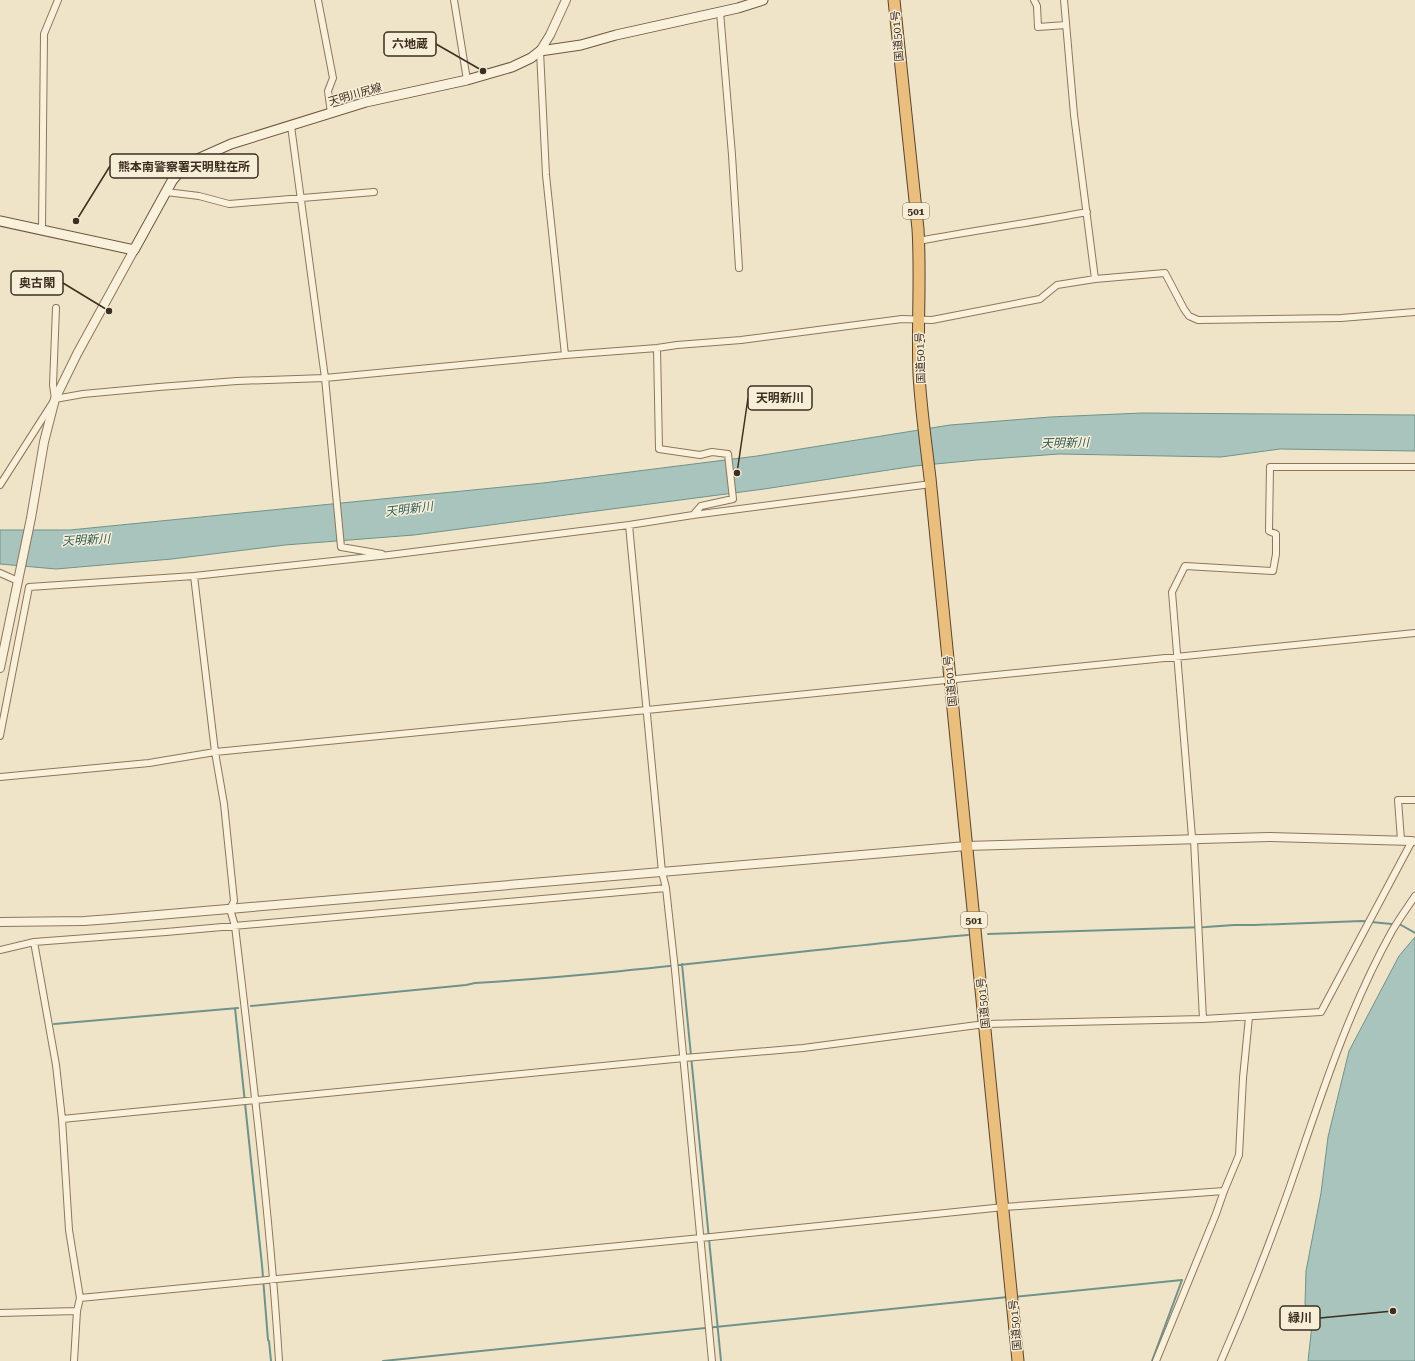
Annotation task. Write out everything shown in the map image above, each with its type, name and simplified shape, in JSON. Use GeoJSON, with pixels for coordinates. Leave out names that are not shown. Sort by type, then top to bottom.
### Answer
{"type":"FeatureCollection","features":[{"type":"Feature","properties":{"kind":"highway","name":"国道501号"},"geometry":{"type":"LineString","coordinates":[[894,0],[919,240],[919,375],[1004,1207],[1018,1361]]}},
{"type":"Feature","properties":{"kind":"main road","name":"天明川尻線"},"geometry":{"type":"LineString","coordinates":[[134,250],[172,181],[186,164],[231,144],[366,102],[467,80],[512,67],[540,52],[581,45],[616,35],[720,12],[762,0]]}},
{"type":"Feature","properties":{"kind":"main road"},"geometry":{"type":"LineString","coordinates":[[0,221],[134,250]]}},
{"type":"Feature","properties":{"kind":"street"},"geometry":{"type":"LineString","coordinates":[[42,229],[44,34],[58,0]]}},
{"type":"Feature","properties":{"kind":"street"},"geometry":{"type":"LineString","coordinates":[[318,0],[333,78],[328,91],[331,113]]}},
{"type":"Feature","properties":{"kind":"street"},"geometry":{"type":"LineString","coordinates":[[454,0],[467,80]]}},
{"type":"Feature","properties":{"kind":"street"},"geometry":{"type":"LineString","coordinates":[[566,0],[548,39],[540,52],[546,175],[566,355]]}},
{"type":"Feature","properties":{"kind":"street"},"geometry":{"type":"LineString","coordinates":[[1034,0],[1037,6],[1038,27],[1066,25]]}},
{"type":"Feature","properties":{"kind":"street"},"geometry":{"type":"LineString","coordinates":[[1064,0],[1074,115],[1095,279]]}},
{"type":"Feature","properties":{"kind":"street"},"geometry":{"type":"LineString","coordinates":[[720,12],[732,155],[739,268]]}},
{"type":"Feature","properties":{"kind":"street"},"geometry":{"type":"LineString","coordinates":[[291,126],[325,378],[341,547],[389,555]]}},
{"type":"Feature","properties":{"kind":"street"},"geometry":{"type":"LineString","coordinates":[[166,192],[199,196],[229,204],[374,192]]}},
{"type":"Feature","properties":{"kind":"street"},"geometry":{"type":"LineString","coordinates":[[919,240],[1087,212]]}},
{"type":"Feature","properties":{"kind":"street"},"geometry":{"type":"LineString","coordinates":[[0,485],[55,399],[77,354],[134,250]]}},
{"type":"Feature","properties":{"kind":"street"},"geometry":{"type":"LineString","coordinates":[[55,399],[83,394],[159,387],[237,381],[325,378],[566,355],[657,348],[741,340],[902,319],[932,320],[1040,299],[1057,285],[1095,279],[1165,273],[1184,309],[1189,316],[1198,320],[1341,318],[1415,312]]}},
{"type":"Feature","properties":{"kind":"street"},"geometry":{"type":"LineString","coordinates":[[0,668],[31,518],[42,449],[55,399],[53,385],[56,308]]}},
{"type":"Feature","properties":{"kind":"street"},"geometry":{"type":"LineString","coordinates":[[657,348],[659,449],[700,456],[712,452],[728,454],[733,499],[701,506],[693,515]]}},
{"type":"Feature","properties":{"kind":"street"},"geometry":{"type":"LineString","coordinates":[[1203,1019],[1194,840],[1192,837],[1172,592],[1185,566],[1273,571],[1276,554],[1276,534],[1269,531],[1270,467],[1415,467]]}},
{"type":"Feature","properties":{"kind":"street"},"geometry":{"type":"LineString","coordinates":[[0,736],[29,587],[194,576],[389,555],[629,525],[930,481]]}},
{"type":"Feature","properties":{"kind":"street"},"geometry":{"type":"LineString","coordinates":[[629,525],[662,872],[666,888],[684,1058],[712,1361]]}},
{"type":"Feature","properties":{"kind":"street"},"geometry":{"type":"LineString","coordinates":[[0,573],[19,578]]}},
{"type":"Feature","properties":{"kind":"street"},"geometry":{"type":"LineString","coordinates":[[194,576],[215,752],[224,804],[234,901],[230,909],[234,926],[255,1100],[274,1280],[279,1361]]}},
{"type":"Feature","properties":{"kind":"street"},"geometry":{"type":"LineString","coordinates":[[0,777],[149,763],[215,752],[1415,633]]}},
{"type":"Feature","properties":{"kind":"street"},"geometry":{"type":"LineString","coordinates":[[1401,840],[1398,800],[1415,800]]}},
{"type":"Feature","properties":{"kind":"street"},"geometry":{"type":"LineString","coordinates":[[0,922],[84,921],[966,846],[1269,837],[1401,840],[1414,842],[1322,1012],[1203,1019],[985,1024],[803,1048],[684,1058],[62,1119]]}},
{"type":"Feature","properties":{"kind":"street"},"geometry":{"type":"LineString","coordinates":[[0,950],[34,942],[666,888]]}},
{"type":"Feature","properties":{"kind":"street"},"geometry":{"type":"LineString","coordinates":[[1222,1361],[1253,1288],[1318,1104],[1352,1016],[1392,931],[1415,896]]}},
{"type":"Feature","properties":{"kind":"street"},"geometry":{"type":"LineString","coordinates":[[34,942],[56,1065],[62,1119],[69,1230],[80,1298],[77,1311],[74,1361]]}},
{"type":"Feature","properties":{"kind":"street"},"geometry":{"type":"LineString","coordinates":[[1156,1361],[1239,1155],[1243,1078],[1249,1017]]}},
{"type":"Feature","properties":{"kind":"street"},"geometry":{"type":"LineString","coordinates":[[80,1298],[1004,1207],[1224,1191]]}},
{"type":"Feature","properties":{"kind":"street"},"geometry":{"type":"LineString","coordinates":[[0,1313],[77,1311]]}},
{"type":"Feature","properties":{"kind":"water"},"geometry":{"type":"Polygon","coordinates":[[[1142,413],[1415,415],[1415,451],[1280,449],[1221,457],[1059,454],[977,460],[915,466],[764,489],[414,535],[285,545],[172,559],[56,569],[0,564],[0,530],[70,530],[543,483],[757,456],[950,425],[1050,417],[1142,413]]]}},
{"type":"Feature","properties":{"kind":"water"},"geometry":{"type":"Polygon","coordinates":[[[1415,937],[1415,1361],[1308,1361],[1312,1325],[1305,1304],[1306,1271],[1321,1193],[1328,1137],[1349,1051],[1399,956],[1415,937]]]}},
{"type":"Feature","properties":{"kind":"waterway"},"geometry":{"type":"LineString","coordinates":[[988,934],[1362,921],[1401,925],[1415,933]]}},
{"type":"Feature","properties":{"kind":"waterway"},"geometry":{"type":"LineString","coordinates":[[251,1006],[475,983],[537,979],[660,967],[968,935]]}},
{"type":"Feature","properties":{"kind":"waterway"},"geometry":{"type":"LineString","coordinates":[[682,964],[721,1361]]}},
{"type":"Feature","properties":{"kind":"waterway"},"geometry":{"type":"LineString","coordinates":[[235,1008],[271,1361]]}},
{"type":"Feature","properties":{"kind":"waterway"},"geometry":{"type":"LineString","coordinates":[[54,1024],[238,1008]]}},
{"type":"Feature","properties":{"kind":"waterway"},"geometry":{"type":"LineString","coordinates":[[1014,1297],[1182,1280],[1152,1361]]}},
{"type":"Feature","properties":{"kind":"waterway"},"geometry":{"type":"LineString","coordinates":[[383,1361],[1008,1297]]}},
{"type":"Feature","properties":{"kind":"place","name":"六地蔵"},"geometry":{"type":"Point","coordinates":[483,71]}},
{"type":"Feature","properties":{"kind":"place","name":"熊本南警察署天明駐在所"},"geometry":{"type":"Point","coordinates":[76,221]}},
{"type":"Feature","properties":{"kind":"place","name":"奥古閑"},"geometry":{"type":"Point","coordinates":[109,311]}},
{"type":"Feature","properties":{"kind":"place","name":"天明新川"},"geometry":{"type":"Point","coordinates":[737,473]}},
{"type":"Feature","properties":{"kind":"place","name":"緑川"},"geometry":{"type":"Point","coordinates":[1393,1311]}}]}
